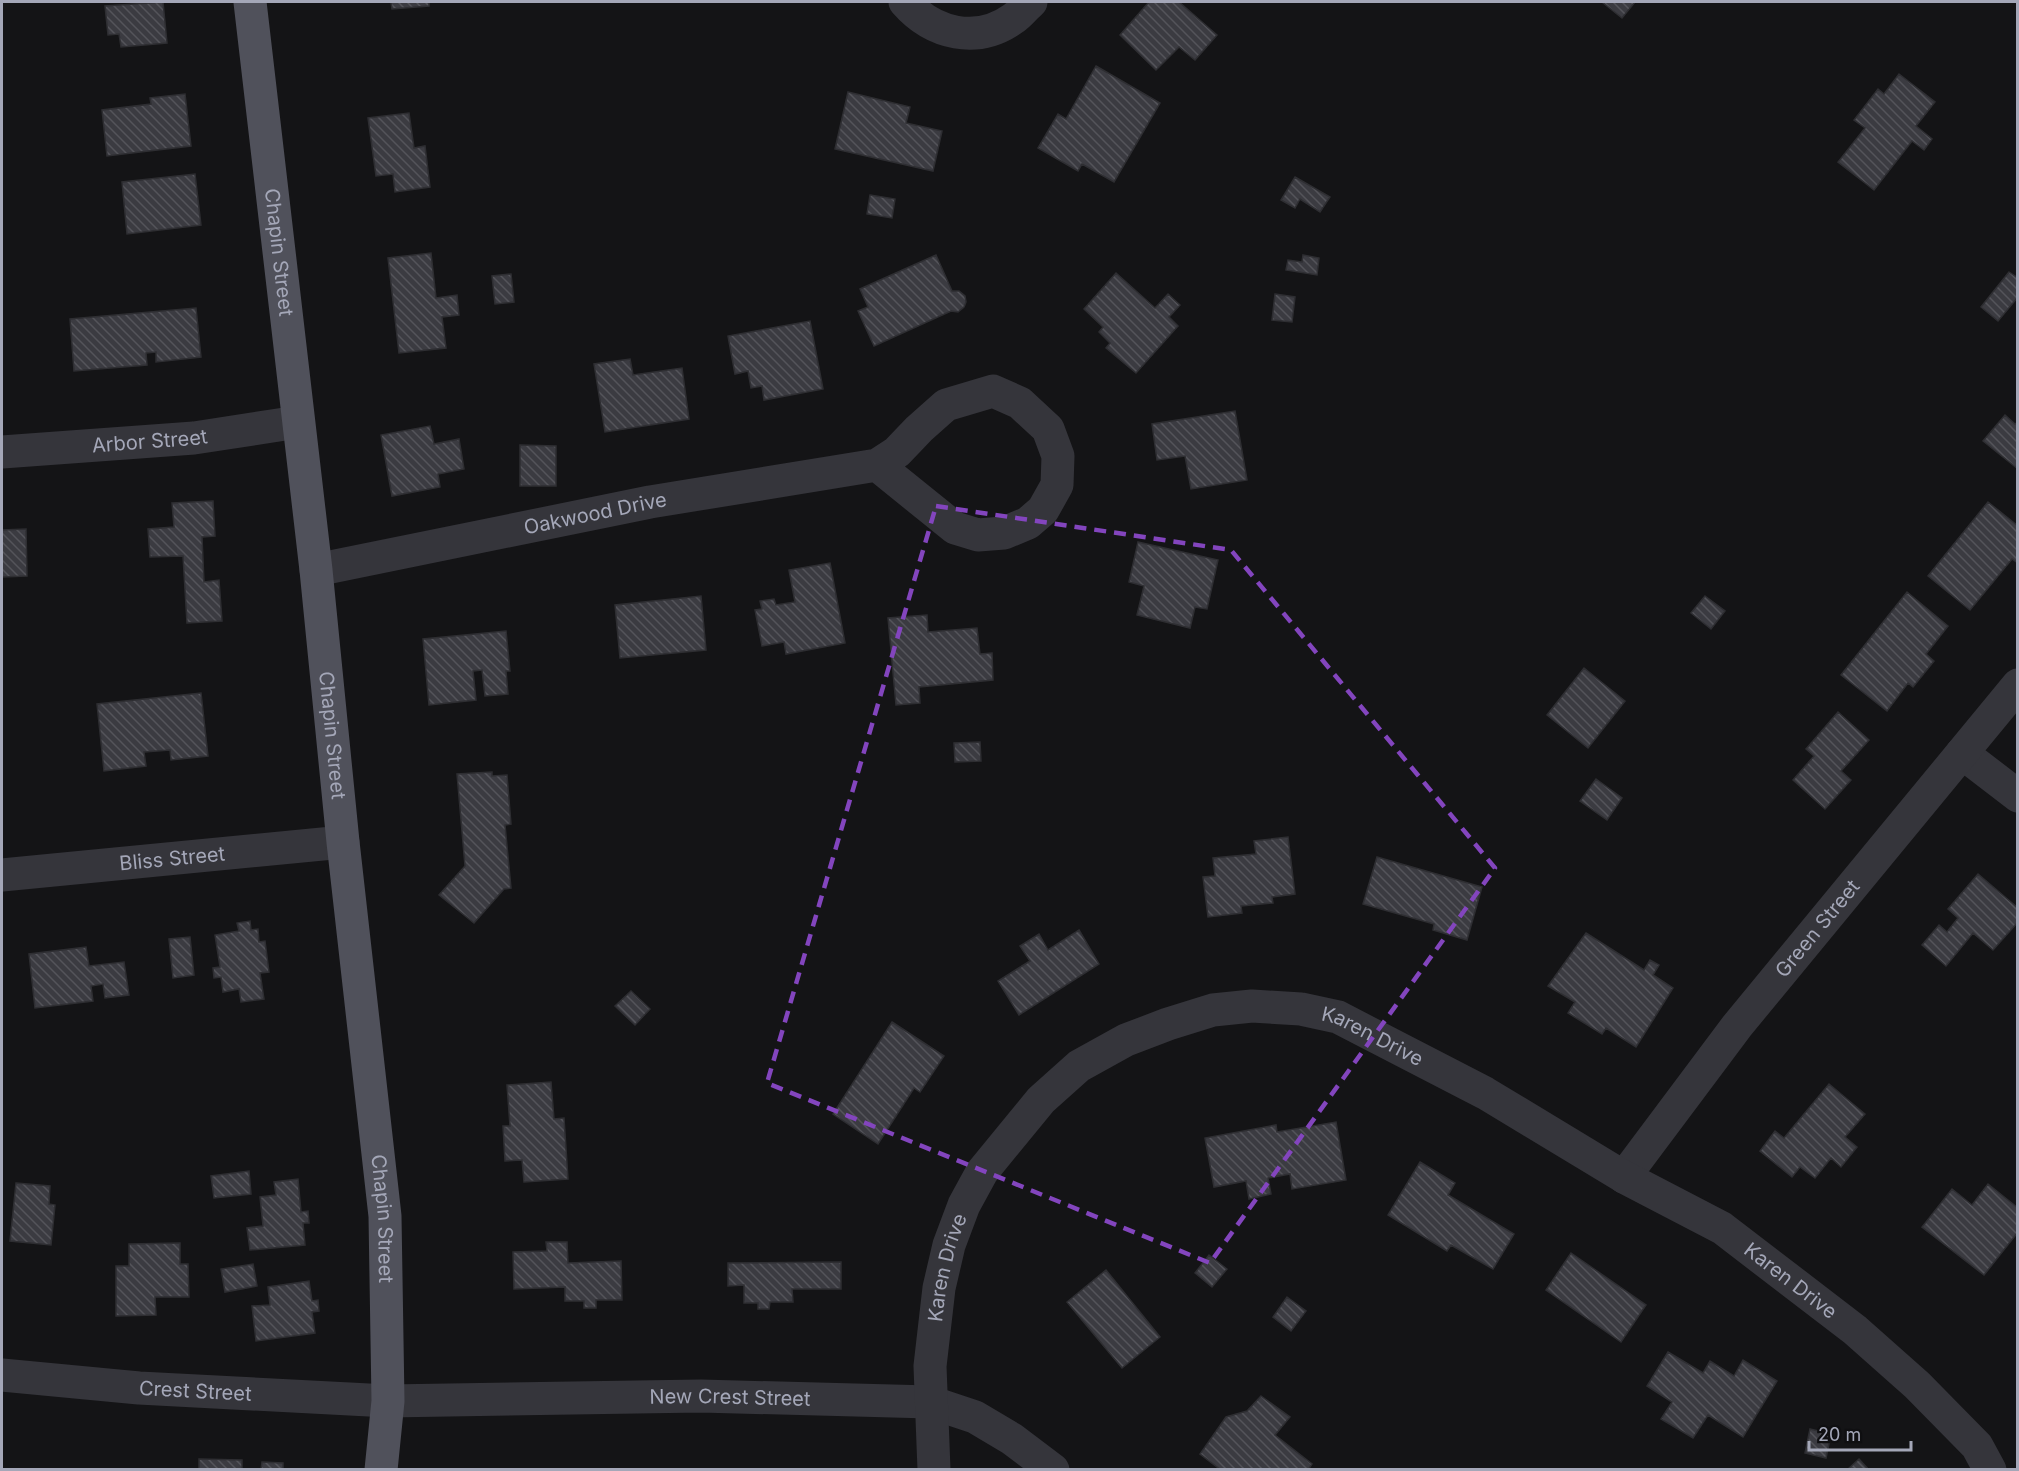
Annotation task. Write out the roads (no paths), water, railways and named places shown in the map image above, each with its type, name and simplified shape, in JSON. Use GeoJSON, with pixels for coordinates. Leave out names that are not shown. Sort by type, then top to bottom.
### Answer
{"type":"FeatureCollection","features":[{"type":"Feature","properties":{"kind":"main road","name":"Chapin Street"},"geometry":{"type":"LineString","coordinates":[[250,2],[316,570],[343,842],[386,1216],[388,1401],[381,1470]]}},
{"type":"Feature","properties":{"kind":"street"},"geometry":{"type":"LineString","coordinates":[[905,2],[916,15],[940,29],[966,34],[992,30],[1014,18],[1031,2]]}},
{"type":"Feature","properties":{"kind":"street","name":"Oakwood Drive"},"geometry":{"type":"LineString","coordinates":[[316,570],[650,502],[877,465],[897,452],[946,405],[993,391],[1020,403],[1047,429],[1058,456],[1057,485],[1043,510],[1028,523],[1004,533],[978,536],[955,528],[877,465]]}},
{"type":"Feature","properties":{"kind":"street","name":"Arbor Street"},"geometry":{"type":"LineString","coordinates":[[2,452],[194,438],[298,422]]}},
{"type":"Feature","properties":{"kind":"street","name":"Green Street"},"geometry":{"type":"LineString","coordinates":[[1624,1177],[1737,1026],[2018,685]]}},
{"type":"Feature","properties":{"kind":"street"},"geometry":{"type":"LineString","coordinates":[[1962,753],[2018,796]]}},
{"type":"Feature","properties":{"kind":"street","name":"Bliss Street"},"geometry":{"type":"LineString","coordinates":[[2,876],[343,842]]}},
{"type":"Feature","properties":{"kind":"street","name":"Karen Drive"},"geometry":{"type":"LineString","coordinates":[[934,1470],[930,1366],[939,1288],[949,1245],[964,1205],[982,1172],[1041,1100],[1078,1066],[1126,1040],[1168,1024],[1212,1010],[1252,1006],[1301,1009],[1338,1017],[1485,1093],[1624,1177],[1722,1228],[1856,1330],[1917,1385],[1977,1446],[1990,1470]]}},
{"type":"Feature","properties":{"kind":"street","name":"Crest Street"},"geometry":{"type":"LineString","coordinates":[[2,1375],[139,1388],[388,1401]]}},
{"type":"Feature","properties":{"kind":"street","name":"New Crest Street"},"geometry":{"type":"LineString","coordinates":[[388,1401],[701,1396],[930,1402],[975,1418],[1012,1439],[1053,1470]]}}]}
